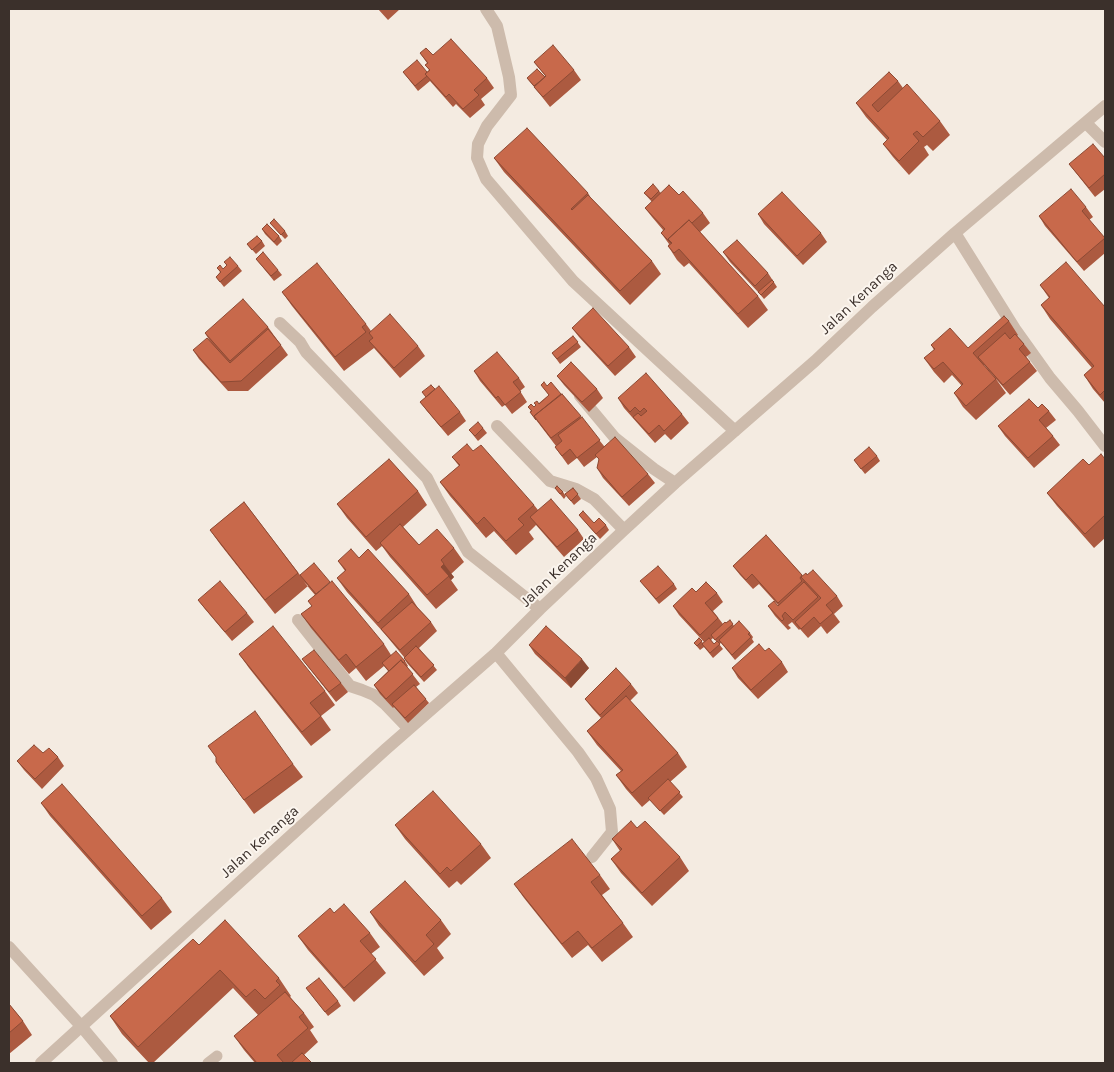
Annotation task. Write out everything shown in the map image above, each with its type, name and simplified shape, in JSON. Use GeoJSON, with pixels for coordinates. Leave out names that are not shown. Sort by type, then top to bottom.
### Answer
{"type":"FeatureCollection","features":[{"type":"Feature","properties":{"kind":"street"},"geometry":{"type":"LineString","coordinates":[[486,9],[497,26],[510,77],[511,95],[487,126],[478,144],[477,158],[486,179],[573,280],[735,431]]}},
{"type":"Feature","properties":{"kind":"street","name":"Jalan Kenanga"},"geometry":{"type":"LineString","coordinates":[[41,1063],[409,729],[496,654],[540,609],[675,484],[815,361],[955,233],[1105,106]]}},
{"type":"Feature","properties":{"kind":"street"},"geometry":{"type":"LineString","coordinates":[[1086,123],[1105,142]]}},
{"type":"Feature","properties":{"kind":"street"},"geometry":{"type":"LineString","coordinates":[[955,233],[1015,329],[1050,378],[1105,446]]}},
{"type":"Feature","properties":{"kind":"street"},"geometry":{"type":"LineString","coordinates":[[280,323],[427,478],[468,552],[540,609]]}},
{"type":"Feature","properties":{"kind":"street"},"geometry":{"type":"LineString","coordinates":[[573,382],[581,397],[615,438],[675,484]]}},
{"type":"Feature","properties":{"kind":"street"},"geometry":{"type":"LineString","coordinates":[[497,426],[550,481],[576,490],[594,499],[624,530]]}},
{"type":"Feature","properties":{"kind":"street"},"geometry":{"type":"LineString","coordinates":[[298,620],[350,686],[374,695],[409,729]]}},
{"type":"Feature","properties":{"kind":"street"},"geometry":{"type":"LineString","coordinates":[[496,654],[578,752],[596,778],[610,809],[612,832],[592,858]]}},
{"type":"Feature","properties":{"kind":"street"},"geometry":{"type":"LineString","coordinates":[[9,947],[112,1063]]}},
{"type":"Feature","properties":{"kind":"building"},"geometry":{"type":"Polygon","coordinates":[[[451,39],[487,78],[474,90],[479,95],[463,109],[449,94],[446,97],[425,74],[430,70],[425,65],[428,63],[420,53],[426,48],[433,55],[451,39]]]}},
{"type":"Feature","properties":{"kind":"building"},"geometry":{"type":"Polygon","coordinates":[[[553,45],[574,70],[543,97],[534,87],[546,76],[534,62],[553,45]]]}},
{"type":"Feature","properties":{"kind":"building"},"geometry":{"type":"Polygon","coordinates":[[[417,60],[427,72],[425,74],[427,76],[415,86],[403,72],[417,60]]]}},
{"type":"Feature","properties":{"kind":"building"},"geometry":{"type":"Polygon","coordinates":[[[537,69],[545,77],[534,86],[527,78],[537,69]]]}},
{"type":"Feature","properties":{"kind":"building"},"geometry":{"type":"Polygon","coordinates":[[[889,72],[898,81],[872,105],[878,112],[907,84],[940,121],[923,137],[917,131],[913,134],[919,141],[899,161],[883,144],[889,138],[856,103],[889,72]]]}},
{"type":"Feature","properties":{"kind":"building"},"geometry":{"type":"Polygon","coordinates":[[[527,128],[588,193],[571,209],[588,195],[652,261],[620,291],[494,158],[527,128]]]}},
{"type":"Feature","properties":{"kind":"building"},"geometry":{"type":"Polygon","coordinates":[[[1093,144],[1105,158],[1105,174],[1089,188],[1069,164],[1093,144]]]}},
{"type":"Feature","properties":{"kind":"building"},"geometry":{"type":"Polygon","coordinates":[[[653,184],[659,191],[651,199],[644,193],[653,184]]]}},
{"type":"Feature","properties":{"kind":"building"},"geometry":{"type":"Polygon","coordinates":[[[669,185],[679,195],[683,191],[703,213],[692,223],[689,220],[668,239],[671,243],[661,233],[665,229],[645,208],[669,185]]]}},
{"type":"Feature","properties":{"kind":"building"},"geometry":{"type":"Polygon","coordinates":[[[1071,189],[1086,207],[1082,211],[1105,238],[1077,262],[1039,216],[1071,189]]]}},
{"type":"Feature","properties":{"kind":"building"},"geometry":{"type":"Polygon","coordinates":[[[782,192],[821,233],[797,256],[758,214],[782,192]]]}},
{"type":"Feature","properties":{"kind":"building"},"geometry":{"type":"Polygon","coordinates":[[[274,219],[285,231],[281,235],[270,223],[274,219]]]}},
{"type":"Feature","properties":{"kind":"building"},"geometry":{"type":"Polygon","coordinates":[[[689,220],[758,296],[738,314],[679,249],[674,253],[668,246],[672,243],[668,239],[689,220]]]}},
{"type":"Feature","properties":{"kind":"building"},"geometry":{"type":"Polygon","coordinates":[[[267,224],[279,236],[274,242],[262,229],[267,224]]]}},
{"type":"Feature","properties":{"kind":"building"},"geometry":{"type":"Polygon","coordinates":[[[257,236],[262,241],[252,250],[247,244],[257,236]]]}},
{"type":"Feature","properties":{"kind":"building"},"geometry":{"type":"Polygon","coordinates":[[[737,240],[768,273],[755,286],[723,252],[737,240]]]}},
{"type":"Feature","properties":{"kind":"building"},"geometry":{"type":"Polygon","coordinates":[[[263,252],[278,270],[271,276],[256,259],[263,252]]]}},
{"type":"Feature","properties":{"kind":"building"},"geometry":{"type":"Polygon","coordinates":[[[230,257],[238,266],[220,282],[216,277],[221,272],[217,268],[220,265],[223,269],[227,265],[224,262],[230,257]]]}},
{"type":"Feature","properties":{"kind":"building"},"geometry":{"type":"Polygon","coordinates":[[[1066,262],[1105,307],[1105,390],[1100,395],[1084,375],[1094,366],[1041,305],[1050,297],[1040,285],[1066,262]]]}},
{"type":"Feature","properties":{"kind":"building"},"geometry":{"type":"Polygon","coordinates":[[[317,263],[366,324],[362,327],[366,332],[335,357],[282,292],[317,263]]]}},
{"type":"Feature","properties":{"kind":"building"},"geometry":{"type":"Polygon","coordinates":[[[772,280],[774,282],[761,295],[758,292],[772,280]]]}},
{"type":"Feature","properties":{"kind":"building"},"geometry":{"type":"Polygon","coordinates":[[[243,299],[268,327],[230,361],[205,333],[243,299]]]}},
{"type":"Feature","properties":{"kind":"building"},"geometry":{"type":"Polygon","coordinates":[[[593,308],[629,347],[608,366],[572,328],[593,308]]]}},
{"type":"Feature","properties":{"kind":"building"},"geometry":{"type":"Polygon","coordinates":[[[390,314],[418,346],[394,368],[369,341],[373,338],[369,333],[390,314]]]}},
{"type":"Feature","properties":{"kind":"building"},"geometry":{"type":"Polygon","coordinates":[[[1004,316],[1009,321],[973,353],[996,379],[966,406],[954,393],[963,384],[943,362],[934,369],[924,358],[935,349],[931,345],[950,328],[968,348],[1004,316]]]}},
{"type":"Feature","properties":{"kind":"building"},"geometry":{"type":"Polygon","coordinates":[[[268,329],[281,345],[241,381],[221,382],[193,350],[207,338],[230,363],[268,329]]]}},
{"type":"Feature","properties":{"kind":"building"},"geometry":{"type":"Polygon","coordinates":[[[1005,333],[1010,339],[1015,334],[1024,344],[1019,349],[1030,362],[1003,385],[978,357],[1005,333]]]}},
{"type":"Feature","properties":{"kind":"building"},"geometry":{"type":"Polygon","coordinates":[[[573,336],[578,342],[557,359],[552,353],[573,336]]]}},
{"type":"Feature","properties":{"kind":"building"},"geometry":{"type":"Polygon","coordinates":[[[497,352],[519,378],[513,382],[521,392],[505,405],[498,396],[496,398],[474,371],[497,352]]]}},
{"type":"Feature","properties":{"kind":"building"},"geometry":{"type":"Polygon","coordinates":[[[571,362],[597,389],[582,402],[557,376],[571,362]]]}},
{"type":"Feature","properties":{"kind":"building"},"geometry":{"type":"Polygon","coordinates":[[[646,373],[682,414],[664,431],[659,425],[649,434],[633,417],[638,413],[641,416],[647,411],[644,408],[640,412],[635,407],[630,412],[618,398],[646,373]]]}},
{"type":"Feature","properties":{"kind":"building"},"geometry":{"type":"Polygon","coordinates":[[[544,382],[547,386],[551,382],[561,394],[534,416],[536,420],[528,407],[531,404],[534,407],[536,405],[534,403],[537,401],[539,404],[549,395],[541,385],[544,382]]]}},
{"type":"Feature","properties":{"kind":"building"},"geometry":{"type":"Polygon","coordinates":[[[431,385],[435,389],[426,397],[422,392],[431,385]]]}},
{"type":"Feature","properties":{"kind":"building"},"geometry":{"type":"Polygon","coordinates":[[[439,386],[460,412],[441,427],[420,402],[439,386]]]}},
{"type":"Feature","properties":{"kind":"building"},"geometry":{"type":"Polygon","coordinates":[[[562,394],[581,416],[551,438],[534,416],[562,394]]]}},
{"type":"Feature","properties":{"kind":"building"},"geometry":{"type":"Polygon","coordinates":[[[1029,399],[1038,408],[1042,404],[1049,411],[1039,420],[1053,436],[1028,458],[998,426],[1029,399]]]}},
{"type":"Feature","properties":{"kind":"building"},"geometry":{"type":"Polygon","coordinates":[[[582,417],[600,440],[577,458],[570,449],[562,456],[555,447],[562,441],[558,435],[582,417]]]}},
{"type":"Feature","properties":{"kind":"building"},"geometry":{"type":"Polygon","coordinates":[[[478,422],[483,428],[475,436],[469,430],[478,422]]]}},
{"type":"Feature","properties":{"kind":"building"},"geometry":{"type":"Polygon","coordinates":[[[615,437],[648,474],[622,497],[597,468],[599,459],[595,455],[615,437]]]}},
{"type":"Feature","properties":{"kind":"building"},"geometry":{"type":"Polygon","coordinates":[[[467,444],[473,451],[481,445],[534,505],[518,519],[524,525],[506,541],[484,517],[477,524],[440,482],[460,465],[452,457],[467,444]]]}},
{"type":"Feature","properties":{"kind":"building"},"geometry":{"type":"Polygon","coordinates":[[[869,447],[877,456],[861,469],[854,460],[869,447]]]}},
{"type":"Feature","properties":{"kind":"building"},"geometry":{"type":"Polygon","coordinates":[[[1101,454],[1105,459],[1105,515],[1085,534],[1047,493],[1083,459],[1089,465],[1101,454]]]}},
{"type":"Feature","properties":{"kind":"building"},"geometry":{"type":"Polygon","coordinates":[[[389,459],[418,491],[366,537],[337,504],[389,459]]]}},
{"type":"Feature","properties":{"kind":"building"},"geometry":{"type":"Polygon","coordinates":[[[557,486],[563,492],[560,494],[555,488],[557,486]]]}},
{"type":"Feature","properties":{"kind":"building"},"geometry":{"type":"Polygon","coordinates":[[[573,488],[578,494],[571,501],[565,494],[573,488]]]}},
{"type":"Feature","properties":{"kind":"building"},"geometry":{"type":"Polygon","coordinates":[[[551,499],[578,530],[557,547],[530,517],[551,499]]]}},
{"type":"Feature","properties":{"kind":"building"},"geometry":{"type":"Polygon","coordinates":[[[244,502],[298,573],[265,600],[210,530],[244,502]]]}},
{"type":"Feature","properties":{"kind":"building"},"geometry":{"type":"Polygon","coordinates":[[[583,511],[594,523],[599,518],[606,525],[596,534],[579,515],[583,511]]]}},
{"type":"Feature","properties":{"kind":"building"},"geometry":{"type":"Polygon","coordinates":[[[400,524],[419,545],[437,529],[454,548],[441,560],[444,564],[441,567],[449,576],[427,595],[380,543],[400,524]]]}},
{"type":"Feature","properties":{"kind":"building"},"geometry":{"type":"Polygon","coordinates":[[[766,535],[802,575],[800,578],[802,581],[778,603],[752,574],[746,580],[733,566],[766,535]]]}},
{"type":"Feature","properties":{"kind":"building"},"geometry":{"type":"Polygon","coordinates":[[[351,549],[359,558],[368,549],[409,594],[378,623],[337,578],[346,570],[338,561],[351,549]]]}},
{"type":"Feature","properties":{"kind":"building"},"geometry":{"type":"Polygon","coordinates":[[[314,563],[330,582],[316,594],[300,575],[314,563]]]}},
{"type":"Feature","properties":{"kind":"building"},"geometry":{"type":"Polygon","coordinates":[[[658,566],[674,584],[656,599],[640,581],[658,566]]]}},
{"type":"Feature","properties":{"kind":"building"},"geometry":{"type":"Polygon","coordinates":[[[813,570],[837,596],[826,605],[833,613],[820,624],[814,617],[801,629],[795,622],[821,598],[801,577],[813,570]]]}},
{"type":"Feature","properties":{"kind":"building"},"geometry":{"type":"Polygon","coordinates":[[[220,581],[247,613],[225,632],[198,600],[220,581]]]}},
{"type":"Feature","properties":{"kind":"building"},"geometry":{"type":"Polygon","coordinates":[[[332,581],[384,644],[356,667],[346,654],[339,660],[301,614],[312,606],[308,601],[332,581]]]}},
{"type":"Feature","properties":{"kind":"building"},"geometry":{"type":"Polygon","coordinates":[[[706,582],[717,593],[705,603],[718,618],[700,635],[673,606],[692,588],[696,592],[706,582]]]}},
{"type":"Feature","properties":{"kind":"building"},"geometry":{"type":"Polygon","coordinates":[[[804,582],[818,597],[793,620],[785,612],[782,616],[784,619],[782,621],[768,606],[774,601],[778,606],[804,582]]]}},
{"type":"Feature","properties":{"kind":"building"},"geometry":{"type":"Polygon","coordinates":[[[412,602],[431,622],[400,650],[381,629],[412,602]]]}},
{"type":"Feature","properties":{"kind":"building"},"geometry":{"type":"Polygon","coordinates":[[[730,620],[733,624],[715,640],[711,635],[725,622],[730,620]]]}},
{"type":"Feature","properties":{"kind":"building"},"geometry":{"type":"Polygon","coordinates":[[[739,621],[750,633],[748,634],[751,637],[732,655],[719,640],[739,621]]]}},
{"type":"Feature","properties":{"kind":"building"},"geometry":{"type":"Polygon","coordinates":[[[273,626],[325,691],[310,703],[321,716],[302,732],[239,654],[273,626]]]}},
{"type":"Feature","properties":{"kind":"building"},"geometry":{"type":"Polygon","coordinates":[[[546,626],[582,659],[565,678],[529,645],[546,626]]]}},
{"type":"Feature","properties":{"kind":"building"},"geometry":{"type":"Polygon","coordinates":[[[699,638],[702,641],[697,646],[694,643],[699,638]]]}},
{"type":"Feature","properties":{"kind":"building"},"geometry":{"type":"Polygon","coordinates":[[[709,638],[714,644],[717,641],[720,644],[710,653],[702,644],[709,638]]]}},
{"type":"Feature","properties":{"kind":"building"},"geometry":{"type":"Polygon","coordinates":[[[759,644],[765,651],[769,648],[782,662],[751,690],[732,668],[759,644]]]}},
{"type":"Feature","properties":{"kind":"building"},"geometry":{"type":"Polygon","coordinates":[[[416,646],[434,665],[421,677],[404,658],[416,646]]]}},
{"type":"Feature","properties":{"kind":"building"},"geometry":{"type":"Polygon","coordinates":[[[314,650],[341,683],[329,692],[302,659],[314,650]]]}},
{"type":"Feature","properties":{"kind":"building"},"geometry":{"type":"Polygon","coordinates":[[[396,651],[405,661],[403,663],[401,660],[389,671],[382,663],[396,651]]]}},
{"type":"Feature","properties":{"kind":"building"},"geometry":{"type":"Polygon","coordinates":[[[401,660],[413,674],[386,699],[374,685],[401,660]]]}},
{"type":"Feature","properties":{"kind":"building"},"geometry":{"type":"Polygon","coordinates":[[[616,668],[631,684],[600,715],[585,699],[616,668]]]}},
{"type":"Feature","properties":{"kind":"building"},"geometry":{"type":"Polygon","coordinates":[[[414,685],[426,699],[405,718],[392,704],[414,685]]]}},
{"type":"Feature","properties":{"kind":"building"},"geometry":{"type":"Polygon","coordinates":[[[626,696],[678,753],[632,793],[616,775],[623,770],[587,731],[626,696]]]}},
{"type":"Feature","properties":{"kind":"building"},"geometry":{"type":"Polygon","coordinates":[[[255,711],[293,764],[244,800],[216,762],[216,757],[208,746],[255,711]]]}},
{"type":"Feature","properties":{"kind":"building"},"geometry":{"type":"Polygon","coordinates":[[[34,745],[43,753],[49,748],[58,757],[35,779],[17,761],[34,745]]]}},
{"type":"Feature","properties":{"kind":"building"},"geometry":{"type":"Polygon","coordinates":[[[668,779],[680,792],[660,811],[648,798],[668,779]]]}},
{"type":"Feature","properties":{"kind":"building"},"geometry":{"type":"Polygon","coordinates":[[[62,784],[162,898],[142,916],[41,803],[62,784]]]}},
{"type":"Feature","properties":{"kind":"building"},"geometry":{"type":"Polygon","coordinates":[[[433,791],[481,844],[451,871],[447,867],[440,874],[395,825],[433,791]]]}},
{"type":"Feature","properties":{"kind":"building"},"geometry":{"type":"Polygon","coordinates":[[[631,821],[637,828],[645,821],[680,857],[642,893],[611,859],[622,849],[612,839],[631,821]]]}},
{"type":"Feature","properties":{"kind":"building"},"geometry":{"type":"Polygon","coordinates":[[[572,839],[600,875],[591,882],[623,923],[592,948],[578,931],[562,944],[514,884],[572,839]]]}},
{"type":"Feature","properties":{"kind":"building"},"geometry":{"type":"Polygon","coordinates":[[[405,881],[441,920],[426,935],[434,944],[415,962],[370,912],[405,881]]]}},
{"type":"Feature","properties":{"kind":"building"},"geometry":{"type":"Polygon","coordinates":[[[344,904],[370,933],[360,941],[376,959],[344,988],[298,936],[330,908],[334,913],[344,904]]]}},
{"type":"Feature","properties":{"kind":"building"},"geometry":{"type":"Polygon","coordinates":[[[225,920],[279,978],[276,981],[280,985],[265,999],[255,989],[246,997],[220,970],[138,1047],[110,1016],[193,939],[199,945],[225,920]]]}},
{"type":"Feature","properties":{"kind":"building"},"geometry":{"type":"Polygon","coordinates":[[[319,978],[338,1001],[325,1012],[306,988],[319,978]]]}},
{"type":"Feature","properties":{"kind":"building"},"geometry":{"type":"Polygon","coordinates":[[[285,992],[304,1013],[299,1017],[308,1028],[277,1055],[284,1063],[257,1063],[234,1036],[285,992]]]}},
{"type":"Feature","properties":{"kind":"building"},"geometry":{"type":"Polygon","coordinates":[[[9,1004],[23,1021],[9,1033],[9,1004]]]}},
{"type":"Feature","properties":{"kind":"building"},"geometry":{"type":"Polygon","coordinates":[[[302,1053],[312,1063],[291,1063],[302,1053]]]}}]}
